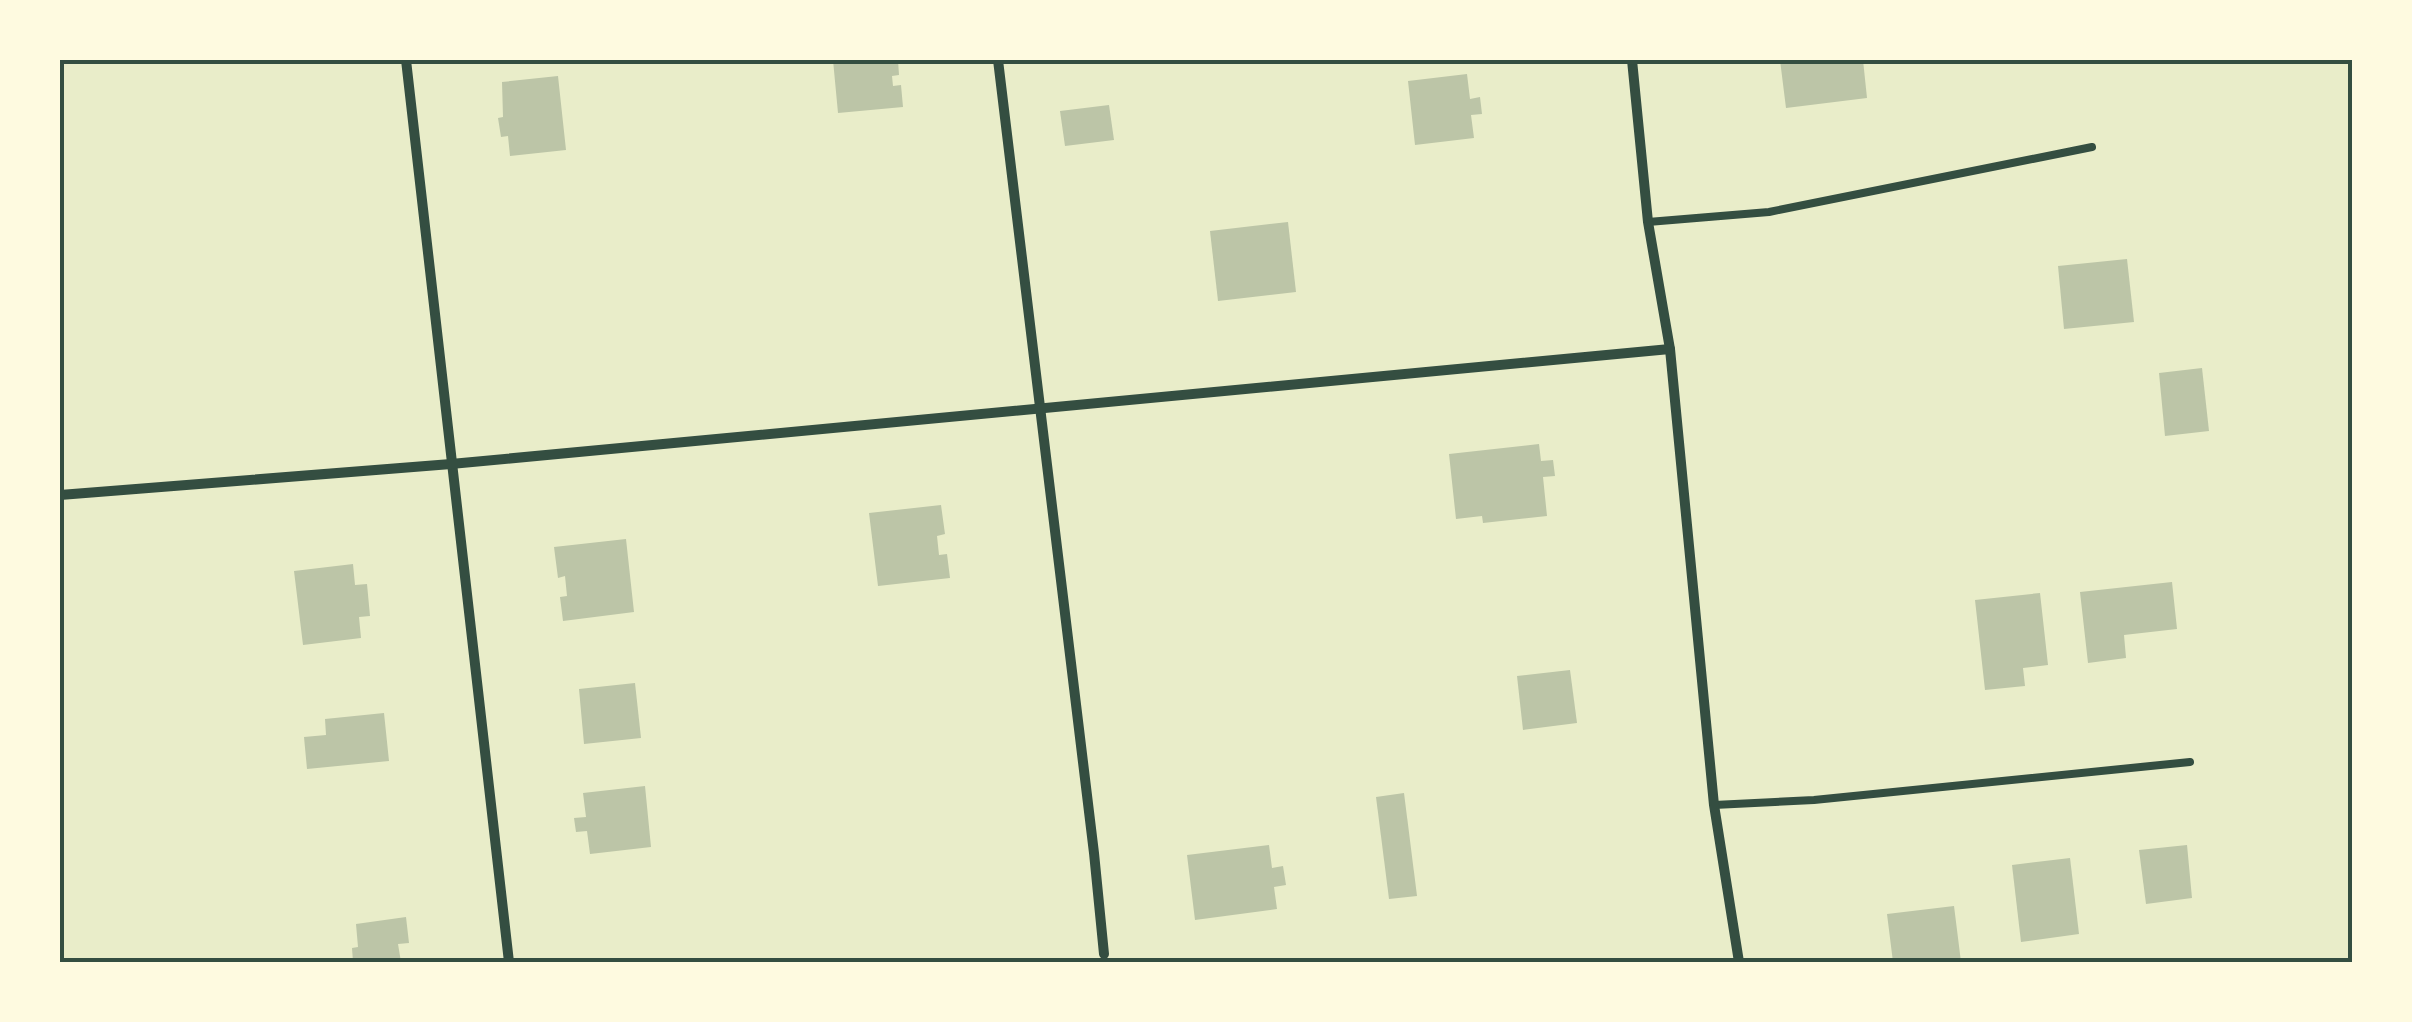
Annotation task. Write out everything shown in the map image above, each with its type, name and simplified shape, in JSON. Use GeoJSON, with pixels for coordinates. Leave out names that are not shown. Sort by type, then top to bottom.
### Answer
{"type":"FeatureCollection","features":[{"type":"Feature","properties":{"kind":"street"},"geometry":{"type":"LineString","coordinates":[[406,60],[509,962]]}},
{"type":"Feature","properties":{"kind":"street"},"geometry":{"type":"LineString","coordinates":[[998,60],[1104,954]]}},
{"type":"Feature","properties":{"kind":"street"},"geometry":{"type":"LineString","coordinates":[[1632,60],[1648,222],[1670,349],[1714,806],[1739,962]]}},
{"type":"Feature","properties":{"kind":"street"},"geometry":{"type":"LineString","coordinates":[[60,495],[452,464],[1670,349]]}},
{"type":"Feature","properties":{"kind":"lane"},"geometry":{"type":"LineString","coordinates":[[1648,222],[1770,212],[2092,147]]}},
{"type":"Feature","properties":{"kind":"lane"},"geometry":{"type":"LineString","coordinates":[[1714,806],[1814,800],[2190,762]]}},
{"type":"Feature","properties":{"kind":"building"},"geometry":{"type":"Polygon","coordinates":[[[833,60],[898,60],[899,75],[892,76],[893,86],[901,85],[903,107],[838,113],[833,60]]]}},
{"type":"Feature","properties":{"kind":"building"},"geometry":{"type":"Polygon","coordinates":[[[1780,60],[1863,60],[1867,98],[1786,108],[1780,60]]]}},
{"type":"Feature","properties":{"kind":"building"},"geometry":{"type":"Polygon","coordinates":[[[1467,74],[1470,99],[1480,97],[1482,114],[1471,115],[1474,138],[1415,145],[1408,81],[1467,74]]]}},
{"type":"Feature","properties":{"kind":"building"},"geometry":{"type":"Polygon","coordinates":[[[558,76],[566,150],[510,156],[508,136],[501,137],[498,118],[503,117],[502,82],[558,76]]]}},
{"type":"Feature","properties":{"kind":"building"},"geometry":{"type":"Polygon","coordinates":[[[1109,105],[1114,140],[1065,146],[1060,111],[1109,105]]]}},
{"type":"Feature","properties":{"kind":"building"},"geometry":{"type":"Polygon","coordinates":[[[1288,222],[1296,292],[1218,301],[1210,231],[1288,222]]]}},
{"type":"Feature","properties":{"kind":"building"},"geometry":{"type":"Polygon","coordinates":[[[2127,259],[2134,322],[2064,329],[2058,266],[2127,259]]]}},
{"type":"Feature","properties":{"kind":"building"},"geometry":{"type":"Polygon","coordinates":[[[2202,368],[2209,431],[2165,436],[2159,373],[2202,368]]]}},
{"type":"Feature","properties":{"kind":"building"},"geometry":{"type":"Polygon","coordinates":[[[1539,444],[1541,461],[1553,460],[1555,476],[1543,477],[1547,516],[1483,523],[1482,516],[1456,519],[1449,454],[1539,444]]]}},
{"type":"Feature","properties":{"kind":"building"},"geometry":{"type":"Polygon","coordinates":[[[941,505],[945,534],[937,536],[939,555],[947,554],[950,578],[878,586],[869,513],[941,505]]]}},
{"type":"Feature","properties":{"kind":"building"},"geometry":{"type":"Polygon","coordinates":[[[626,539],[634,612],[563,621],[560,597],[567,596],[565,576],[558,578],[554,547],[626,539]]]}},
{"type":"Feature","properties":{"kind":"building"},"geometry":{"type":"Polygon","coordinates":[[[353,564],[355,585],[367,584],[370,616],[359,617],[361,638],[303,645],[294,571],[353,564]]]}},
{"type":"Feature","properties":{"kind":"building"},"geometry":{"type":"Polygon","coordinates":[[[2172,582],[2177,629],[2124,635],[2126,658],[2088,663],[2080,592],[2172,582]]]}},
{"type":"Feature","properties":{"kind":"building"},"geometry":{"type":"Polygon","coordinates":[[[2040,593],[2048,665],[2023,668],[2025,686],[1985,690],[1975,600],[2040,593]]]}},
{"type":"Feature","properties":{"kind":"building"},"geometry":{"type":"Polygon","coordinates":[[[1570,670],[1577,723],[1523,730],[1517,676],[1570,670]]]}},
{"type":"Feature","properties":{"kind":"building"},"geometry":{"type":"Polygon","coordinates":[[[635,683],[641,738],[584,744],[579,689],[635,683]]]}},
{"type":"Feature","properties":{"kind":"building"},"geometry":{"type":"Polygon","coordinates":[[[384,713],[389,761],[307,769],[304,737],[326,735],[325,719],[384,713]]]}},
{"type":"Feature","properties":{"kind":"building"},"geometry":{"type":"Polygon","coordinates":[[[645,786],[651,847],[590,854],[587,831],[576,832],[574,818],[586,817],[583,793],[645,786]]]}},
{"type":"Feature","properties":{"kind":"building"},"geometry":{"type":"Polygon","coordinates":[[[1404,793],[1417,896],[1389,899],[1376,797],[1404,793]]]}},
{"type":"Feature","properties":{"kind":"building"},"geometry":{"type":"Polygon","coordinates":[[[1269,845],[1272,868],[1283,866],[1286,885],[1274,887],[1277,909],[1195,920],[1187,855],[1269,845]]]}},
{"type":"Feature","properties":{"kind":"building"},"geometry":{"type":"Polygon","coordinates":[[[2187,845],[2192,898],[2146,904],[2139,850],[2187,845]]]}},
{"type":"Feature","properties":{"kind":"building"},"geometry":{"type":"Polygon","coordinates":[[[2070,858],[2079,934],[2021,942],[2012,865],[2070,858]]]}},
{"type":"Feature","properties":{"kind":"building"},"geometry":{"type":"Polygon","coordinates":[[[1954,906],[1961,962],[1893,962],[1887,914],[1954,906]]]}},
{"type":"Feature","properties":{"kind":"building"},"geometry":{"type":"Polygon","coordinates":[[[406,917],[409,943],[398,944],[401,962],[353,962],[352,948],[358,947],[356,924],[406,917]]]}}]}
